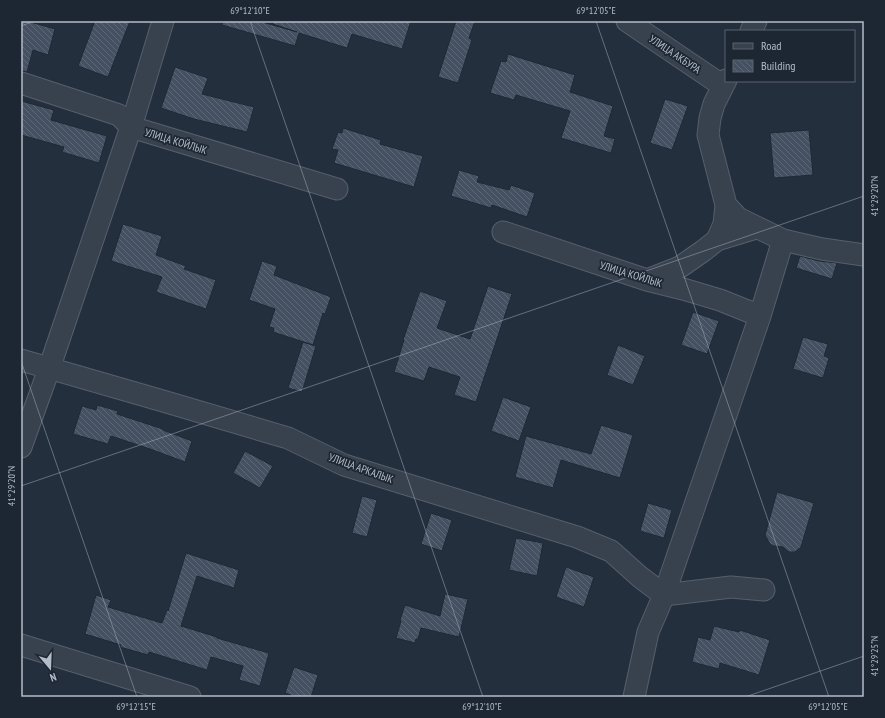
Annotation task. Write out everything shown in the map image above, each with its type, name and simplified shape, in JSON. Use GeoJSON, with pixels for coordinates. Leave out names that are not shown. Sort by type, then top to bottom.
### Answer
{"type":"FeatureCollection","features":[{"type":"Feature","properties":{"kind":"street"},"geometry":{"type":"LineString","coordinates":[[21,447],[131,128],[163,21]]}},
{"type":"Feature","properties":{"kind":"street","name":"УЛИЦА АКБУРА"},"geometry":{"type":"LineString","coordinates":[[627,21],[724,83]]}},
{"type":"Feature","properties":{"kind":"street"},"geometry":{"type":"LineString","coordinates":[[752,30],[756,21]]}},
{"type":"Feature","properties":{"kind":"street","name":"УЛИЦА КОЙЛЫК"},"geometry":{"type":"LineString","coordinates":[[21,83],[119,114],[131,128],[337,189]]}},
{"type":"Feature","properties":{"kind":"street"},"geometry":{"type":"LineString","coordinates":[[717,240],[724,224],[726,205],[708,135],[710,118],[714,104],[724,83]]}},
{"type":"Feature","properties":{"kind":"street"},"geometry":{"type":"LineString","coordinates":[[726,205],[738,218],[783,240],[822,249],[864,255]]}},
{"type":"Feature","properties":{"kind":"street"},"geometry":{"type":"LineString","coordinates":[[647,280],[680,267],[704,251],[717,240],[756,228]]}},
{"type":"Feature","properties":{"kind":"street","name":"УЛИЦА КОЙЛЫК"},"geometry":{"type":"LineString","coordinates":[[503,232],[647,280],[720,300],[760,316]]}},
{"type":"Feature","properties":{"kind":"street"},"geometry":{"type":"LineString","coordinates":[[634,697],[648,632],[664,595],[760,316],[783,240]]}},
{"type":"Feature","properties":{"kind":"street","name":"УЛИЦА АРКАЛЫК"},"geometry":{"type":"LineString","coordinates":[[21,360],[288,438],[344,465],[577,537],[611,551],[640,577],[664,595]]}},
{"type":"Feature","properties":{"kind":"street"},"geometry":{"type":"LineString","coordinates":[[664,595],[731,587],[764,590]]}},
{"type":"Feature","properties":{"kind":"street"},"geometry":{"type":"LineString","coordinates":[[21,645],[190,697]]}},
{"type":"Feature","properties":{"kind":"building"},"geometry":{"type":"Polygon","coordinates":[[[21,21],[27,21],[55,29],[48,55],[33,50],[27,72],[21,71],[21,21]]]}},
{"type":"Feature","properties":{"kind":"building"},"geometry":{"type":"Polygon","coordinates":[[[95,21],[130,21],[108,77],[78,66],[95,21]]]}},
{"type":"Feature","properties":{"kind":"building"},"geometry":{"type":"Polygon","coordinates":[[[223,21],[259,21],[297,32],[273,24],[273,21],[411,21],[402,49],[352,34],[347,48],[299,33],[295,46],[222,25],[223,21]]]}},
{"type":"Feature","properties":{"kind":"building"},"geometry":{"type":"Polygon","coordinates":[[[456,21],[475,21],[469,38],[472,40],[458,83],[438,77],[456,21]]]}},
{"type":"Feature","properties":{"kind":"building"},"geometry":{"type":"Polygon","coordinates":[[[508,54],[575,75],[570,92],[613,106],[604,136],[615,139],[611,153],[561,138],[570,111],[516,95],[514,100],[490,93],[501,61],[506,62],[508,54]]]}},
{"type":"Feature","properties":{"kind":"building"},"geometry":{"type":"Polygon","coordinates":[[[175,67],[208,78],[202,94],[254,107],[247,132],[194,119],[161,108],[175,67]]]}},
{"type":"Feature","properties":{"kind":"building"},"geometry":{"type":"Polygon","coordinates":[[[665,99],[688,106],[672,150],[650,143],[665,99]]]}},
{"type":"Feature","properties":{"kind":"building"},"geometry":{"type":"Polygon","coordinates":[[[21,101],[54,110],[51,120],[107,136],[99,163],[62,152],[64,147],[21,135],[21,101]]]}},
{"type":"Feature","properties":{"kind":"building"},"geometry":{"type":"Polygon","coordinates":[[[343,128],[381,140],[380,144],[423,156],[414,187],[334,163],[338,150],[332,149],[338,132],[342,133],[343,128]]]}},
{"type":"Feature","properties":{"kind":"building"},"geometry":{"type":"Polygon","coordinates":[[[809,130],[813,175],[774,178],[770,133],[809,130]]]}},
{"type":"Feature","properties":{"kind":"building"},"geometry":{"type":"Polygon","coordinates":[[[459,170],[479,176],[477,182],[509,190],[511,185],[535,193],[527,217],[492,205],[491,208],[451,196],[459,170]]]}},
{"type":"Feature","properties":{"kind":"building"},"geometry":{"type":"Polygon","coordinates":[[[123,224],[162,236],[156,255],[186,266],[184,269],[216,280],[206,309],[156,292],[162,277],[111,261],[123,224]]]}},
{"type":"Feature","properties":{"kind":"building"},"geometry":{"type":"Polygon","coordinates":[[[800,256],[819,261],[837,263],[832,279],[796,268],[800,256]]]}},
{"type":"Feature","properties":{"kind":"building"},"geometry":{"type":"Polygon","coordinates":[[[262,261],[277,266],[274,275],[331,297],[325,314],[323,313],[313,345],[273,332],[274,328],[269,327],[275,309],[249,300],[262,261]]]}},
{"type":"Feature","properties":{"kind":"building"},"geometry":{"type":"Polygon","coordinates":[[[488,286],[512,294],[476,402],[454,395],[460,377],[429,367],[424,381],[394,372],[403,340],[420,291],[447,301],[437,328],[470,339],[488,286]]]}},
{"type":"Feature","properties":{"kind":"building"},"geometry":{"type":"Polygon","coordinates":[[[693,312],[719,321],[707,354],[681,345],[693,312]]]}},
{"type":"Feature","properties":{"kind":"building"},"geometry":{"type":"Polygon","coordinates":[[[803,337],[828,344],[824,356],[829,358],[823,378],[793,369],[803,337]]]}},
{"type":"Feature","properties":{"kind":"building"},"geometry":{"type":"Polygon","coordinates":[[[303,342],[316,346],[302,392],[288,388],[303,342]]]}},
{"type":"Feature","properties":{"kind":"building"},"geometry":{"type":"Polygon","coordinates":[[[618,345],[645,356],[633,385],[607,375],[618,345]]]}},
{"type":"Feature","properties":{"kind":"building"},"geometry":{"type":"Polygon","coordinates":[[[503,397],[531,407],[519,441],[491,431],[503,397]]]}},
{"type":"Feature","properties":{"kind":"building"},"geometry":{"type":"Polygon","coordinates":[[[97,405],[118,411],[117,414],[163,429],[192,441],[185,462],[111,436],[108,444],[73,434],[82,406],[96,410],[97,405]]]}},
{"type":"Feature","properties":{"kind":"building"},"geometry":{"type":"Polygon","coordinates":[[[601,425],[633,435],[620,478],[561,460],[553,488],[515,477],[526,436],[591,454],[601,425]]]}},
{"type":"Feature","properties":{"kind":"building"},"geometry":{"type":"Polygon","coordinates":[[[245,451],[273,466],[260,488],[233,473],[245,451]]]}},
{"type":"Feature","properties":{"kind":"building"},"geometry":{"type":"Polygon","coordinates":[[[777,492],[814,503],[801,547],[795,552],[789,552],[783,547],[770,544],[765,535],[777,492]]]}},
{"type":"Feature","properties":{"kind":"building"},"geometry":{"type":"Polygon","coordinates":[[[362,496],[377,500],[367,537],[352,533],[362,496]]]}},
{"type":"Feature","properties":{"kind":"building"},"geometry":{"type":"Polygon","coordinates":[[[648,503],[672,510],[664,538],[640,531],[648,503]]]}},
{"type":"Feature","properties":{"kind":"building"},"geometry":{"type":"Polygon","coordinates":[[[431,513],[452,520],[442,551],[421,544],[431,513]]]}},
{"type":"Feature","properties":{"kind":"building"},"geometry":{"type":"Polygon","coordinates":[[[516,538],[543,543],[537,576],[509,570],[516,538]]]}},
{"type":"Feature","properties":{"kind":"building"},"geometry":{"type":"Polygon","coordinates":[[[186,553],[239,570],[234,588],[197,576],[181,626],[269,653],[260,686],[239,680],[243,666],[211,657],[207,670],[149,652],[148,655],[120,647],[121,645],[85,634],[96,595],[111,600],[108,607],[162,623],[167,610],[168,611],[186,553]]]}},
{"type":"Feature","properties":{"kind":"building"},"geometry":{"type":"Polygon","coordinates":[[[566,567],[594,577],[584,607],[556,597],[566,567]]]}},
{"type":"Feature","properties":{"kind":"building"},"geometry":{"type":"Polygon","coordinates":[[[445,594],[468,599],[459,637],[421,628],[418,639],[416,639],[415,643],[396,638],[405,605],[440,616],[445,594]]]}},
{"type":"Feature","properties":{"kind":"building"},"geometry":{"type":"Polygon","coordinates":[[[714,626],[739,632],[740,630],[770,640],[759,675],[720,663],[719,669],[692,662],[698,637],[710,640],[714,626]]]}},
{"type":"Feature","properties":{"kind":"building"},"geometry":{"type":"Polygon","coordinates":[[[294,667],[318,675],[311,697],[296,697],[285,693],[294,667]]]}}]}
